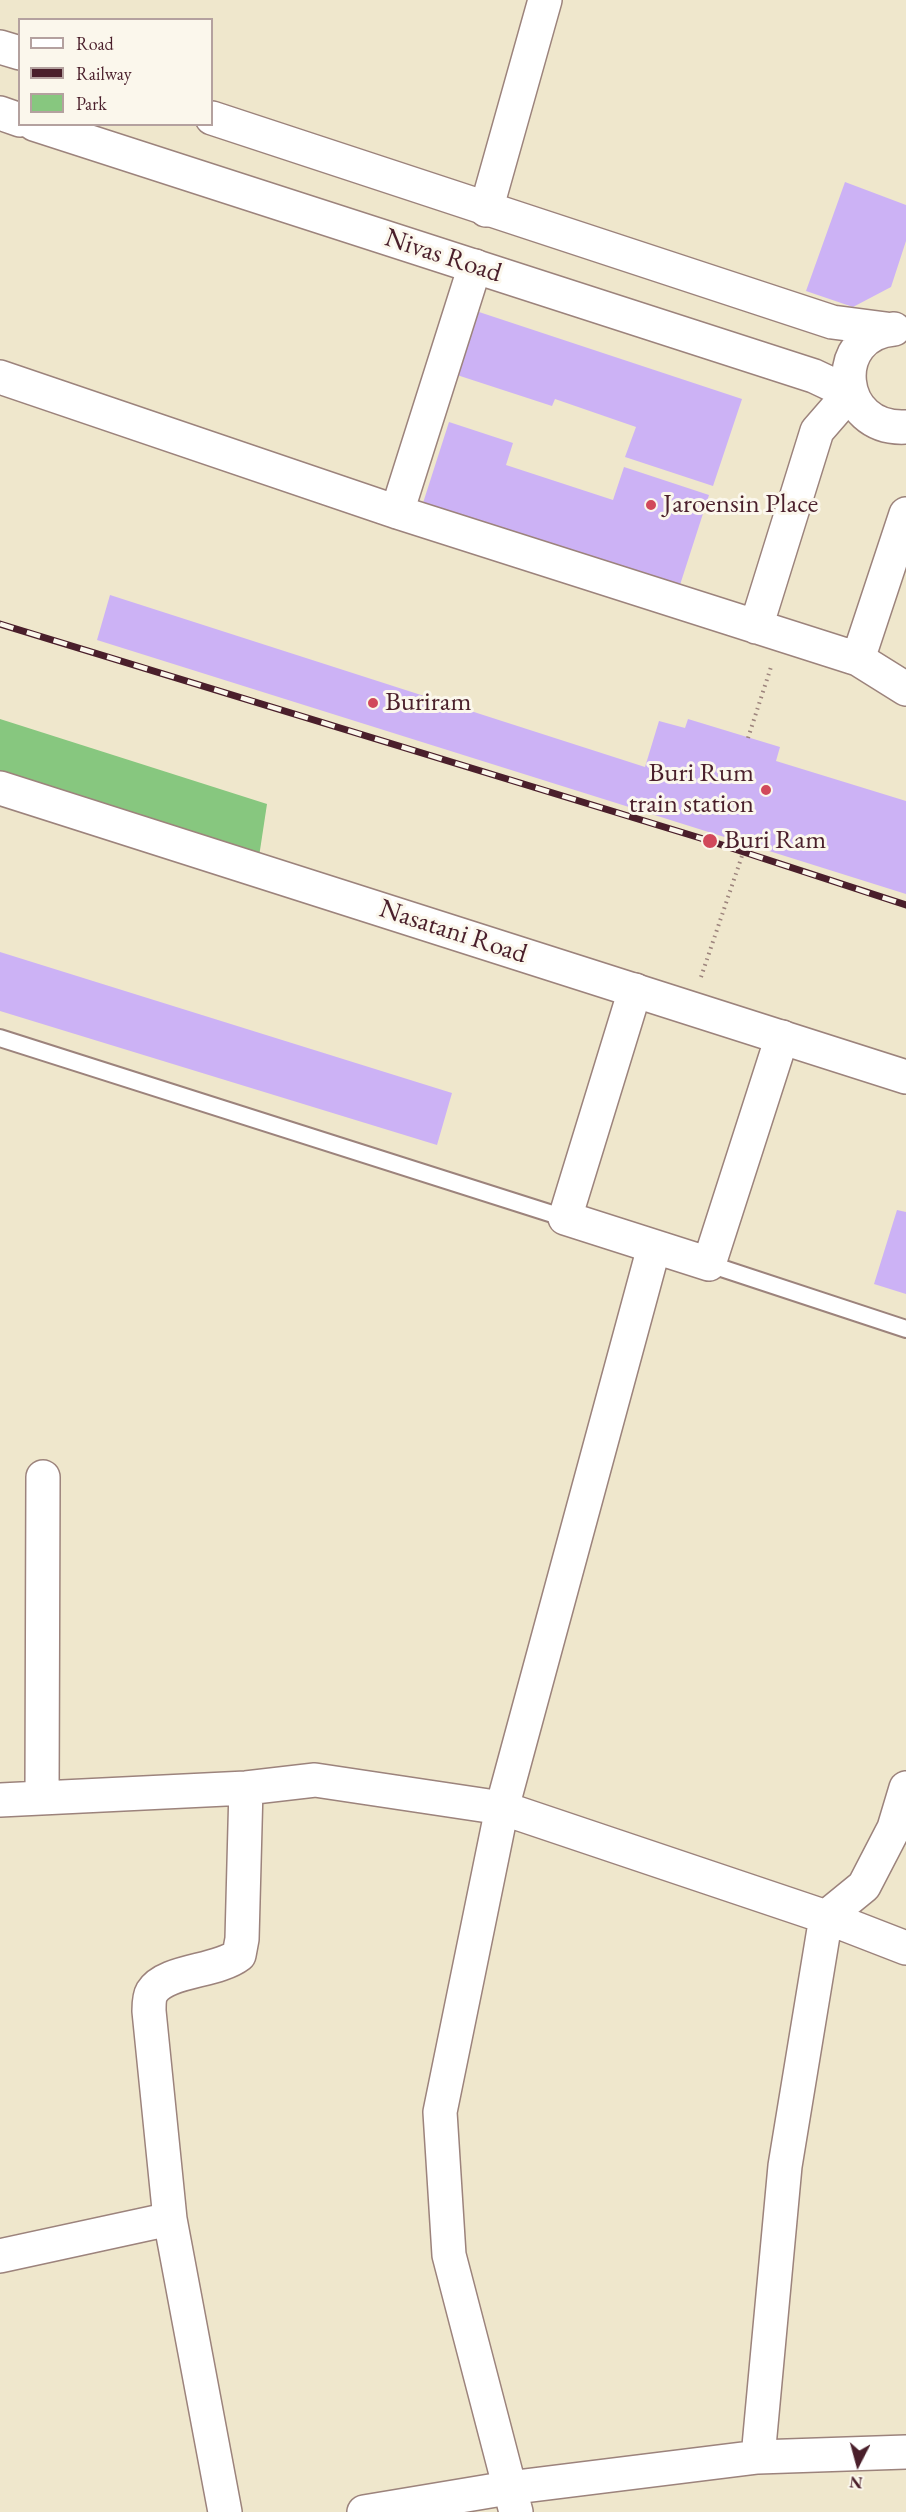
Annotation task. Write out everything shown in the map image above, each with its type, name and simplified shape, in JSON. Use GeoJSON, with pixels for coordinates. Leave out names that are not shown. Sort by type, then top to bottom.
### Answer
{"type":"FeatureCollection","features":[{"type":"Feature","properties":{"kind":"street"},"geometry":{"type":"LineString","coordinates":[[486,210],[545,0]]}},
{"type":"Feature","properties":{"kind":"street"},"geometry":{"type":"LineString","coordinates":[[0,47],[18,53]]}},
{"type":"Feature","properties":{"kind":"street"},"geometry":{"type":"LineString","coordinates":[[0,113],[18,119]]}},
{"type":"Feature","properties":{"kind":"street"},"geometry":{"type":"LineString","coordinates":[[213,118],[832,322],[896,329]]}},
{"type":"Feature","properties":{"kind":"street","name":"Nivas Road"},"geometry":{"type":"LineString","coordinates":[[40,126],[814,376],[850,393]]}},
{"type":"Feature","properties":{"kind":"street"},"geometry":{"type":"LineString","coordinates":[[397,512],[475,266]]}},
{"type":"Feature","properties":{"kind":"street"},"geometry":{"type":"LineString","coordinates":[[896,329],[872,336],[859,346],[851,361],[848,377],[850,393],[867,417],[880,424],[906,427]]}},
{"type":"Feature","properties":{"kind":"street"},"geometry":{"type":"LineString","coordinates":[[0,377],[397,512],[858,659],[906,689]]}},
{"type":"Feature","properties":{"kind":"street"},"geometry":{"type":"LineString","coordinates":[[756,627],[817,431],[850,393]]}},
{"type":"Feature","properties":{"kind":"street"},"geometry":{"type":"LineString","coordinates":[[858,659],[906,514]]}},
{"type":"Feature","properties":{"kind":"street","name":"Nasatani Road"},"geometry":{"type":"LineString","coordinates":[[0,788],[906,1077]]}},
{"type":"Feature","properties":{"kind":"street"},"geometry":{"type":"LineString","coordinates":[[635,990],[566,1218],[654,1247],[709,1264],[782,1037]]}},
{"type":"Feature","properties":{"kind":"street"},"geometry":{"type":"LineString","coordinates":[[512,2500],[449,2254],[440,2112],[502,1808],[654,1247]]}},
{"type":"Feature","properties":{"kind":"street"},"geometry":{"type":"LineString","coordinates":[[42,1798],[43,1477]]}},
{"type":"Feature","properties":{"kind":"street"},"geometry":{"type":"LineString","coordinates":[[0,1800],[246,1788],[315,1780],[502,1808],[826,1917],[906,1947]]}},
{"type":"Feature","properties":{"kind":"street"},"geometry":{"type":"LineString","coordinates":[[225,2512],[170,2219],[148,2011],[152,1993],[164,1981],[228,1963],[239,1955],[242,1939],[246,1788]]}},
{"type":"Feature","properties":{"kind":"street"},"geometry":{"type":"LineString","coordinates":[[758,2457],[785,2166],[826,1917],[864,1886],[894,1828],[906,1788]]}},
{"type":"Feature","properties":{"kind":"street"},"geometry":{"type":"LineString","coordinates":[[0,2256],[170,2219]]}},
{"type":"Feature","properties":{"kind":"street"},"geometry":{"type":"LineString","coordinates":[[364,2512],[512,2500],[758,2457],[906,2452]]}},
{"type":"Feature","properties":{"kind":"lane"},"geometry":{"type":"LineString","coordinates":[[0,1038],[566,1218]]}},
{"type":"Feature","properties":{"kind":"lane"},"geometry":{"type":"LineString","coordinates":[[709,1264],[906,1329]]}},
{"type":"Feature","properties":{"kind":"path"},"geometry":{"type":"LineString","coordinates":[[748,738],[759,704]]}},
{"type":"Feature","properties":{"kind":"path"},"geometry":{"type":"LineString","coordinates":[[690,1007],[746,844]]}},
{"type":"Feature","properties":{"kind":"green space"},"geometry":{"type":"Polygon","coordinates":[[[0,719],[267,804],[257,870],[0,789],[0,719]]]}},
{"type":"Feature","properties":{"kind":"building"},"geometry":{"type":"Polygon","coordinates":[[[845,182],[906,205],[906,241],[891,287],[853,307],[806,291],[845,182]]]}},
{"type":"Feature","properties":{"kind":"building"},"geometry":{"type":"Polygon","coordinates":[[[476,311],[742,399],[713,486],[625,457],[636,427],[555,399],[552,406],[457,375],[476,311]]]}},
{"type":"Feature","properties":{"kind":"building"},"geometry":{"type":"Polygon","coordinates":[[[449,422],[513,443],[506,465],[613,500],[624,467],[709,495],[679,588],[423,503],[449,422]]]}},
{"type":"Feature","properties":{"kind":"building","name":"Buriram"},"geometry":{"type":"Polygon","coordinates":[[[110,595],[645,767],[659,721],[685,728],[688,719],[780,747],[776,761],[906,801],[906,894],[97,640],[110,595]]]}},
{"type":"Feature","properties":{"kind":"building"},"geometry":{"type":"Polygon","coordinates":[[[0,952],[452,1093],[437,1145],[0,1011],[0,952]]]}},
{"type":"Feature","properties":{"kind":"building"},"geometry":{"type":"Polygon","coordinates":[[[897,1210],[906,1212],[906,1294],[874,1284],[897,1210]]]}},
{"type":"Feature","properties":{"kind":"railway"},"geometry":{"type":"LineString","coordinates":[[0,624],[710,841],[906,905]]}},
{"type":"Feature","properties":{"kind":"place","name":"Jaroensin Place"},"geometry":{"type":"Point","coordinates":[651,505]}},
{"type":"Feature","properties":{"kind":"place","name":"Buriram"},"geometry":{"type":"Point","coordinates":[373,703]}},
{"type":"Feature","properties":{"kind":"place","name":"Buri Rum train station"},"geometry":{"type":"Point","coordinates":[766,790]}},
{"type":"Feature","properties":{"kind":"place","name":"Buri Ram"},"geometry":{"type":"Point","coordinates":[710,841]}}]}
